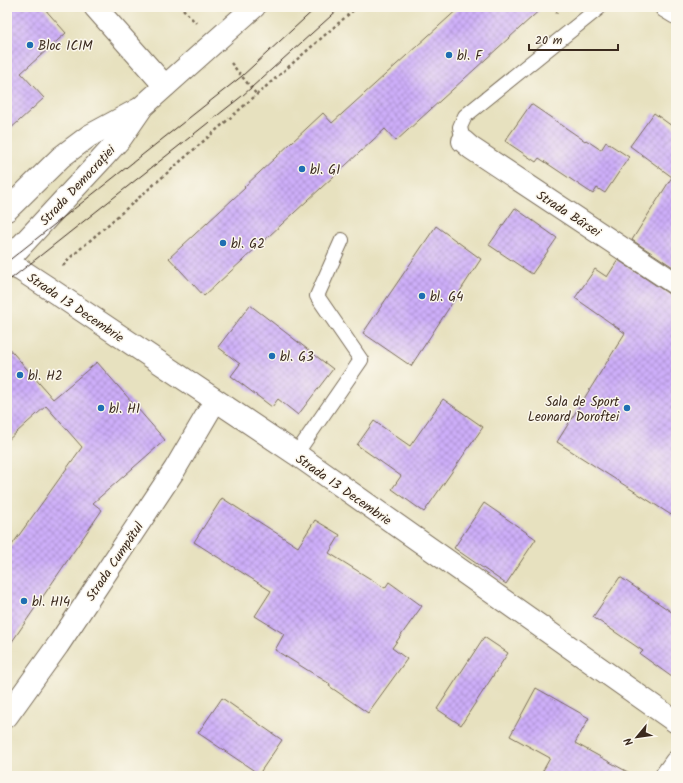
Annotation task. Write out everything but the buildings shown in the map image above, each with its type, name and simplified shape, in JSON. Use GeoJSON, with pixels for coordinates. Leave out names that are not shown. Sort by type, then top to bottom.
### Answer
{"type":"FeatureCollection","features":[{"type":"Feature","properties":{"kind":"street"},"geometry":{"type":"LineString","coordinates":[[95,7],[165,86]]}},
{"type":"Feature","properties":{"kind":"street","name":"Strada Democrației"},"geometry":{"type":"LineString","coordinates":[[7,262],[121,138],[143,106],[254,7]]}},
{"type":"Feature","properties":{"kind":"street"},"geometry":{"type":"LineString","coordinates":[[666,7],[676,13]]}},
{"type":"Feature","properties":{"kind":"street","name":"Strada Democrației"},"geometry":{"type":"LineString","coordinates":[[7,210],[61,157],[89,136],[143,106]]}},
{"type":"Feature","properties":{"kind":"street","name":"Strada Bârsei"},"geometry":{"type":"LineString","coordinates":[[463,141],[471,148],[676,284]]}},
{"type":"Feature","properties":{"kind":"street","name":"Strada 13 Decembrie"},"geometry":{"type":"LineString","coordinates":[[7,262],[47,287],[296,454],[676,722]]}},
{"type":"Feature","properties":{"kind":"street","name":"Strada Cumpătul"},"geometry":{"type":"LineString","coordinates":[[7,716],[58,645],[175,470],[215,400]]}},
{"type":"Feature","properties":{"kind":"street"},"geometry":{"type":"LineString","coordinates":[[666,776],[676,762]]}},
{"type":"Feature","properties":{"kind":"lane"},"geometry":{"type":"LineString","coordinates":[[463,141],[460,127],[465,116],[600,7]]}},
{"type":"Feature","properties":{"kind":"lane"},"geometry":{"type":"LineString","coordinates":[[296,454],[361,360],[317,296],[342,240]]}},
{"type":"Feature","properties":{"kind":"path"},"geometry":{"type":"LineString","coordinates":[[47,287],[71,257],[357,7]]}},
{"type":"Feature","properties":{"kind":"path"},"geometry":{"type":"LineString","coordinates":[[232,64],[257,95]]}},
{"type":"Feature","properties":{"kind":"tram line"},"geometry":{"type":"LineString","coordinates":[[7,262],[242,76],[317,7]]}},
{"type":"Feature","properties":{"kind":"tram line"},"geometry":{"type":"LineString","coordinates":[[7,282],[242,96],[341,7]]}},
{"type":"Feature","properties":{"kind":"place","name":"Bloc ICIM"},"geometry":{"type":"Point","coordinates":[30,45]}},
{"type":"Feature","properties":{"kind":"place","name":"bl. F"},"geometry":{"type":"Point","coordinates":[449,55]}},
{"type":"Feature","properties":{"kind":"place","name":"bl. G1"},"geometry":{"type":"Point","coordinates":[302,169]}},
{"type":"Feature","properties":{"kind":"place","name":"bl. G2"},"geometry":{"type":"Point","coordinates":[223,243]}},
{"type":"Feature","properties":{"kind":"place","name":"bl. G4"},"geometry":{"type":"Point","coordinates":[422,296]}},
{"type":"Feature","properties":{"kind":"place","name":"bl. G3"},"geometry":{"type":"Point","coordinates":[272,356]}},
{"type":"Feature","properties":{"kind":"place","name":"bl. H2"},"geometry":{"type":"Point","coordinates":[20,375]}},
{"type":"Feature","properties":{"kind":"place","name":"bl. H1"},"geometry":{"type":"Point","coordinates":[101,408]}},
{"type":"Feature","properties":{"kind":"place","name":"Sala de Sport Leonard Doroftei"},"geometry":{"type":"Point","coordinates":[627,408]}},
{"type":"Feature","properties":{"kind":"place","name":"bl. H14"},"geometry":{"type":"Point","coordinates":[24,601]}}]}
